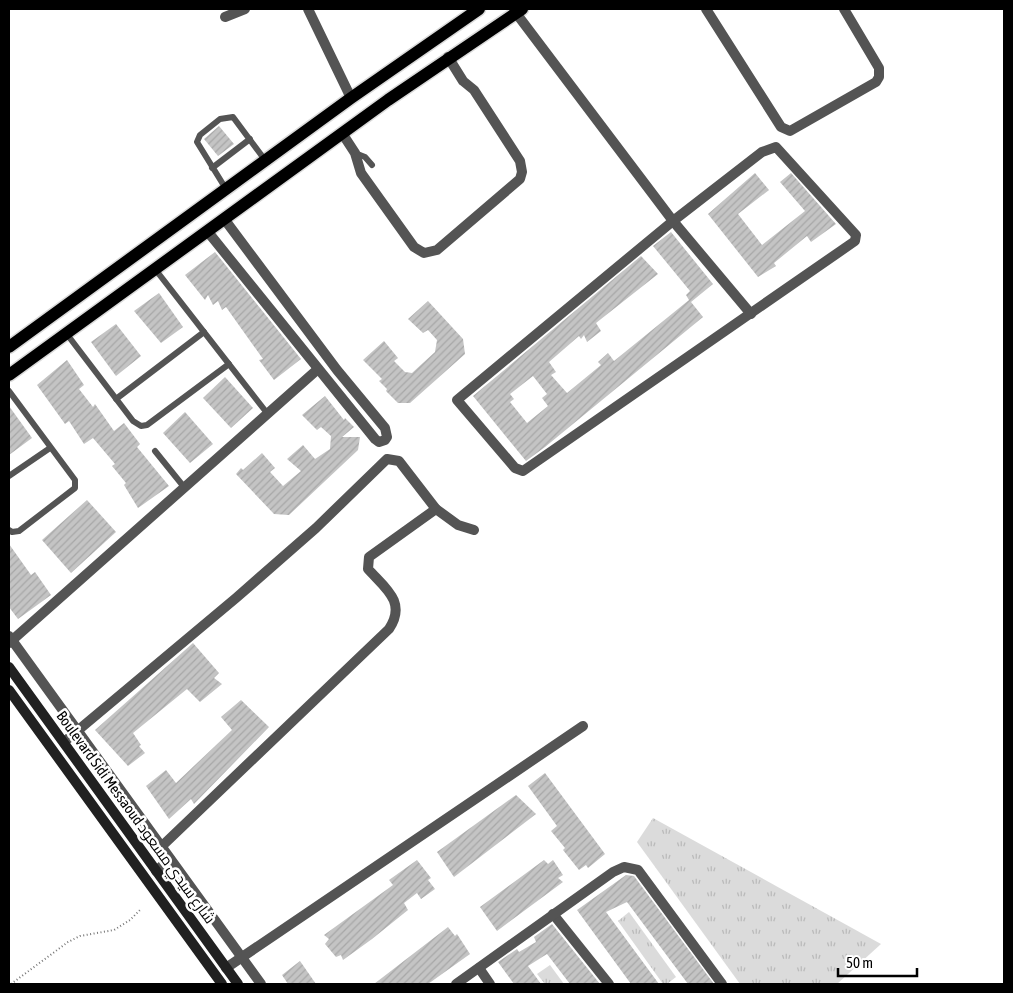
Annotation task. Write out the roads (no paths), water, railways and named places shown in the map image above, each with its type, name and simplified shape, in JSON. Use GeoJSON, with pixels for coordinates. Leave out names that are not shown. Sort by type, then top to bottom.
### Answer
{"type":"FeatureCollection","features":[{"type":"Feature","properties":{"kind":"main road"},"geometry":{"type":"LineString","coordinates":[[9,346],[350,98],[479,9]]}},
{"type":"Feature","properties":{"kind":"main road"},"geometry":{"type":"LineString","coordinates":[[9,375],[448,57],[519,11]]}},
{"type":"Feature","properties":{"kind":"street"},"geometry":{"type":"LineString","coordinates":[[225,17],[245,9]]}},
{"type":"Feature","properties":{"kind":"street"},"geometry":{"type":"LineString","coordinates":[[308,9],[350,98]]}},
{"type":"Feature","properties":{"kind":"street"},"geometry":{"type":"LineString","coordinates":[[706,9],[781,127],[790,131],[876,82],[880,77],[879,68],[844,9]]}},
{"type":"Feature","properties":{"kind":"street"},"geometry":{"type":"LineString","coordinates":[[519,11],[673,221],[750,314]]}},
{"type":"Feature","properties":{"kind":"street"},"geometry":{"type":"LineString","coordinates":[[342,133],[355,153],[361,173],[414,247],[424,253],[437,250],[520,179],[522,172],[520,161],[474,90],[463,81],[448,57]]}},
{"type":"Feature","properties":{"kind":"street"},"geometry":{"type":"LineString","coordinates":[[776,147],[856,235],[855,242],[523,470],[515,468],[457,400],[673,221],[762,152],[776,147]]}},
{"type":"Feature","properties":{"kind":"street"},"geometry":{"type":"LineString","coordinates":[[208,232],[375,439],[379,442],[384,440],[387,437],[385,428],[338,370],[224,220]]}},
{"type":"Feature","properties":{"kind":"street"},"geometry":{"type":"LineString","coordinates":[[252,287],[266,276]]}},
{"type":"Feature","properties":{"kind":"street"},"geometry":{"type":"LineString","coordinates":[[261,984],[10,640],[318,369]]}},
{"type":"Feature","properties":{"kind":"street"},"geometry":{"type":"LineString","coordinates":[[326,379],[338,370]]}},
{"type":"Feature","properties":{"kind":"street"},"geometry":{"type":"LineString","coordinates":[[64,742],[236,598],[316,528],[387,459],[400,461],[436,509],[458,525],[474,530]]}},
{"type":"Feature","properties":{"kind":"street"},"geometry":{"type":"LineString","coordinates":[[162,847],[388,629],[395,618],[397,605],[392,596],[368,569],[369,557],[436,509]]}},
{"type":"Feature","properties":{"kind":"street","name":"Boulevard Sidi Messaoud شارع سيدي مسعود"},"geometry":{"type":"LineString","coordinates":[[9,667],[238,984]]}},
{"type":"Feature","properties":{"kind":"street","name":"Boulevard Sidi Messaoud شارع سيدي مسعود"},"geometry":{"type":"LineString","coordinates":[[9,690],[222,984]]}},
{"type":"Feature","properties":{"kind":"street"},"geometry":{"type":"LineString","coordinates":[[226,968],[582,726]]}},
{"type":"Feature","properties":{"kind":"street"},"geometry":{"type":"LineString","coordinates":[[156,871],[170,859]]}},
{"type":"Feature","properties":{"kind":"street"},"geometry":{"type":"LineString","coordinates":[[456,984],[621,868],[634,867],[722,984]]}},
{"type":"Feature","properties":{"kind":"street"},"geometry":{"type":"LineString","coordinates":[[553,914],[609,984]]}},
{"type":"Feature","properties":{"kind":"street"},"geometry":{"type":"LineString","coordinates":[[479,968],[490,984]]}},
{"type":"Feature","properties":{"kind":"lane"},"geometry":{"type":"LineString","coordinates":[[226,189],[199,148],[197,139],[220,119],[229,116],[236,119],[265,160]]}},
{"type":"Feature","properties":{"kind":"lane"},"geometry":{"type":"LineString","coordinates":[[212,168],[250,139]]}},
{"type":"Feature","properties":{"kind":"lane"},"geometry":{"type":"LineString","coordinates":[[355,153],[365,157],[372,165]]}},
{"type":"Feature","properties":{"kind":"lane"},"geometry":{"type":"LineString","coordinates":[[155,269],[267,413]]}},
{"type":"Feature","properties":{"kind":"lane"},"geometry":{"type":"LineString","coordinates":[[116,399],[204,332]]}},
{"type":"Feature","properties":{"kind":"lane"},"geometry":{"type":"LineString","coordinates":[[66,333],[133,421],[141,426],[147,425],[229,364]]}},
{"type":"Feature","properties":{"kind":"lane"},"geometry":{"type":"LineString","coordinates":[[9,391],[75,480],[75,488],[19,531],[12,532],[9,530]]}},
{"type":"Feature","properties":{"kind":"lane"},"geometry":{"type":"LineString","coordinates":[[9,476],[50,448]]}},
{"type":"Feature","properties":{"kind":"lane"},"geometry":{"type":"LineString","coordinates":[[155,451],[184,487]]}}]}
